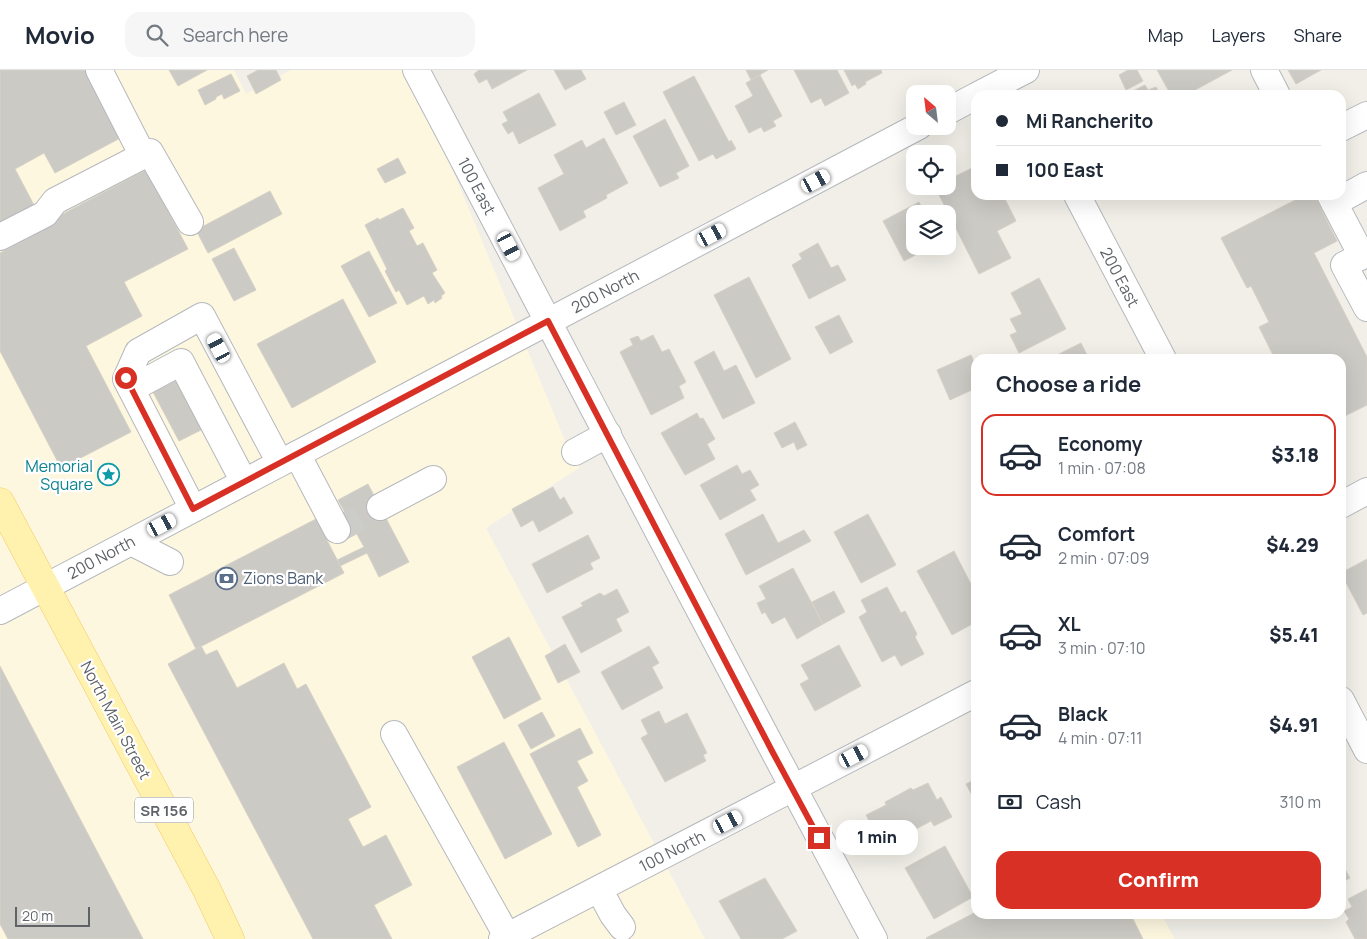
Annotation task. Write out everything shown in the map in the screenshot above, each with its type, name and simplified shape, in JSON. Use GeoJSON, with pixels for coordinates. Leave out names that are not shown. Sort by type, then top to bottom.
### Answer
{"type":"FeatureCollection","features":[{"type":"Feature","properties":{"kind":"main road","name":"North Main Street"},"geometry":{"type":"LineString","coordinates":[[0,502],[207,890],[230,939]]}},
{"type":"Feature","properties":{"kind":"street"},"geometry":{"type":"LineString","coordinates":[[99,70],[143,156]]}},
{"type":"Feature","properties":{"kind":"street","name":"100 East"},"geometry":{"type":"LineString","coordinates":[[416,70],[792,788],[874,939]]}},
{"type":"Feature","properties":{"kind":"street"},"geometry":{"type":"LineString","coordinates":[[1264,70],[1274,90]]}},
{"type":"Feature","properties":{"kind":"street"},"geometry":{"type":"LineString","coordinates":[[991,90],[1019,78]]}},
{"type":"Feature","properties":{"kind":"street"},"geometry":{"type":"LineString","coordinates":[[956,107],[971,99]]}},
{"type":"Feature","properties":{"kind":"street"},"geometry":{"type":"LineString","coordinates":[[1346,126],[1367,115]]}},
{"type":"Feature","properties":{"kind":"street","name":"200 North"},"geometry":{"type":"LineString","coordinates":[[0,611],[906,133]]}},
{"type":"Feature","properties":{"kind":"street"},"geometry":{"type":"LineString","coordinates":[[0,237],[45,214],[55,201],[150,152],[190,222]]}},
{"type":"Feature","properties":{"kind":"street"},"geometry":{"type":"LineString","coordinates":[[1346,193],[1367,185]]}},
{"type":"Feature","properties":{"kind":"street","name":"200 East"},"geometry":{"type":"LineString","coordinates":[[1080,200],[1160,354]]}},
{"type":"Feature","properties":{"kind":"street"},"geometry":{"type":"LineString","coordinates":[[1333,200],[1364,255],[1344,265],[1367,308]]}},
{"type":"Feature","properties":{"kind":"street"},"geometry":{"type":"LineString","coordinates":[[193,509],[126,378],[138,352],[202,316],[289,458],[337,530]]}},
{"type":"Feature","properties":{"kind":"street"},"geometry":{"type":"LineString","coordinates":[[131,389],[181,362],[244,482]]}},
{"type":"Feature","properties":{"kind":"street"},"geometry":{"type":"LineString","coordinates":[[575,452],[608,434]]}},
{"type":"Feature","properties":{"kind":"street"},"geometry":{"type":"LineString","coordinates":[[380,507],[433,479]]}},
{"type":"Feature","properties":{"kind":"street"},"geometry":{"type":"LineString","coordinates":[[1346,502],[1367,491]]}},
{"type":"Feature","properties":{"kind":"street"},"geometry":{"type":"LineString","coordinates":[[131,542],[170,562]]}},
{"type":"Feature","properties":{"kind":"street","name":"100 North"},"geometry":{"type":"LineString","coordinates":[[504,938],[971,696]]}},
{"type":"Feature","properties":{"kind":"street"},"geometry":{"type":"LineString","coordinates":[[1346,710],[1367,750]]}},
{"type":"Feature","properties":{"kind":"street"},"geometry":{"type":"LineString","coordinates":[[394,734],[504,938]]}},
{"type":"Feature","properties":{"kind":"street"},"geometry":{"type":"LineString","coordinates":[[599,889],[622,927]]}},
{"type":"Feature","properties":{"kind":"shaded area"},"geometry":{"type":"Polygon","coordinates":[[[0,70],[234,70],[246,94],[291,70],[411,70],[566,443],[579,468],[486,528],[705,939],[0,939],[0,70]]]}},
{"type":"Feature","properties":{"kind":"shaded area"},"geometry":{"type":"Polygon","coordinates":[[[1106,919],[1164,919],[1175,939],[1067,939],[1106,919]]]}},
{"type":"Feature","properties":{"kind":"building"},"geometry":{"type":"Polygon","coordinates":[[[0,70],[89,70],[124,136],[55,173],[44,153],[15,169],[35,207],[0,225],[0,70]]]}},
{"type":"Feature","properties":{"kind":"building"},"geometry":{"type":"Polygon","coordinates":[[[169,70],[207,70],[178,86],[169,70]]]}},
{"type":"Feature","properties":{"kind":"building"},"geometry":{"type":"Polygon","coordinates":[[[258,70],[276,70],[281,80],[256,94],[247,76],[258,70]]]}},
{"type":"Feature","properties":{"kind":"building"},"geometry":{"type":"Polygon","coordinates":[[[479,70],[527,70],[492,89],[487,79],[479,83],[474,74],[479,70]]]}},
{"type":"Feature","properties":{"kind":"building"},"geometry":{"type":"Polygon","coordinates":[[[554,70],[581,70],[586,79],[565,90],[554,70]]]}},
{"type":"Feature","properties":{"kind":"building"},"geometry":{"type":"Polygon","coordinates":[[[746,70],[768,70],[751,80],[746,70]]]}},
{"type":"Feature","properties":{"kind":"building"},"geometry":{"type":"Polygon","coordinates":[[[794,70],[837,70],[849,93],[825,106],[821,98],[811,103],[794,70]]]}},
{"type":"Feature","properties":{"kind":"building"},"geometry":{"type":"Polygon","coordinates":[[[844,70],[881,70],[882,73],[865,82],[866,84],[858,89],[855,84],[852,86],[844,70]]]}},
{"type":"Feature","properties":{"kind":"building"},"geometry":{"type":"Polygon","coordinates":[[[1128,70],[1137,70],[1143,81],[1126,90],[1119,75],[1128,70]]]}},
{"type":"Feature","properties":{"kind":"building"},"geometry":{"type":"Polygon","coordinates":[[[1157,70],[1232,70],[1195,90],[1168,90],[1157,70]]]}},
{"type":"Feature","properties":{"kind":"building"},"geometry":{"type":"Polygon","coordinates":[[[1288,70],[1321,70],[1296,84],[1288,70]]]}},
{"type":"Feature","properties":{"kind":"building"},"geometry":{"type":"Polygon","coordinates":[[[231,74],[240,91],[224,99],[222,94],[205,105],[198,90],[231,74]]]}},
{"type":"Feature","properties":{"kind":"building"},"geometry":{"type":"Polygon","coordinates":[[[760,75],[782,116],[773,121],[776,126],[764,132],[761,127],[749,133],[735,106],[753,96],[746,83],[760,75]]]}},
{"type":"Feature","properties":{"kind":"building"},"geometry":{"type":"Polygon","coordinates":[[[694,76],[729,142],[731,140],[736,149],[716,159],[713,154],[699,161],[663,92],[694,76]]]}},
{"type":"Feature","properties":{"kind":"building"},"geometry":{"type":"Polygon","coordinates":[[[1145,85],[1148,90],[1135,90],[1145,85]]]}},
{"type":"Feature","properties":{"kind":"building"},"geometry":{"type":"Polygon","coordinates":[[[539,93],[556,125],[519,144],[513,131],[508,134],[502,124],[508,121],[503,112],[539,93]]]}},
{"type":"Feature","properties":{"kind":"building"},"geometry":{"type":"Polygon","coordinates":[[[624,102],[636,125],[616,135],[604,112],[624,102]]]}},
{"type":"Feature","properties":{"kind":"building"},"geometry":{"type":"Polygon","coordinates":[[[665,119],[689,166],[676,173],[679,178],[660,187],[633,136],[665,119]]]}},
{"type":"Feature","properties":{"kind":"building"},"geometry":{"type":"Polygon","coordinates":[[[604,138],[628,183],[606,195],[607,198],[583,211],[586,217],[560,231],[538,188],[564,174],[554,155],[582,140],[586,148],[604,138]]]}},
{"type":"Feature","properties":{"kind":"building"},"geometry":{"type":"Polygon","coordinates":[[[398,158],[406,173],[385,183],[377,169],[398,158]]]}},
{"type":"Feature","properties":{"kind":"building"},"geometry":{"type":"Polygon","coordinates":[[[971,168],[971,200],[1006,200],[1016,221],[997,231],[1011,258],[979,274],[956,229],[956,205],[944,205],[939,195],[956,195],[956,176],[971,168]]]}},
{"type":"Feature","properties":{"kind":"building"},"geometry":{"type":"Polygon","coordinates":[[[146,170],[188,249],[124,282],[142,316],[86,346],[131,432],[61,468],[0,351],[0,253],[45,229],[59,216],[146,170]]]}},
{"type":"Feature","properties":{"kind":"building"},"geometry":{"type":"Polygon","coordinates":[[[270,191],[282,214],[208,253],[196,230],[270,191]]]}},
{"type":"Feature","properties":{"kind":"building"},"geometry":{"type":"Polygon","coordinates":[[[1295,200],[1316,200],[1337,241],[1314,253],[1367,357],[1367,405],[1346,416],[1346,354],[1272,354],[1259,327],[1269,322],[1251,286],[1247,288],[1221,238],[1295,200]]]}},
{"type":"Feature","properties":{"kind":"building"},"geometry":{"type":"Polygon","coordinates":[[[403,208],[414,228],[409,231],[417,246],[423,243],[437,270],[432,273],[445,293],[435,303],[434,300],[428,304],[424,296],[407,305],[399,290],[396,292],[365,225],[403,208]]]}},
{"type":"Feature","properties":{"kind":"building"},"geometry":{"type":"Polygon","coordinates":[[[906,209],[906,255],[916,255],[904,261],[883,221],[906,209]]]}},
{"type":"Feature","properties":{"kind":"building"},"geometry":{"type":"Polygon","coordinates":[[[818,243],[831,268],[838,265],[846,280],[809,299],[792,265],[802,259],[799,254],[818,243]]]}},
{"type":"Feature","properties":{"kind":"building"},"geometry":{"type":"Polygon","coordinates":[[[234,248],[256,290],[234,301],[212,259],[234,248]]]}},
{"type":"Feature","properties":{"kind":"building"},"geometry":{"type":"Polygon","coordinates":[[[369,251],[397,303],[369,317],[341,266],[369,251]]]}},
{"type":"Feature","properties":{"kind":"building"},"geometry":{"type":"Polygon","coordinates":[[[749,277],[791,359],[756,378],[714,295],[749,277]]]}},
{"type":"Feature","properties":{"kind":"building"},"geometry":{"type":"Polygon","coordinates":[[[1039,278],[1066,329],[1019,353],[1010,335],[1017,332],[1010,319],[1022,314],[1011,293],[1039,278]]]}},
{"type":"Feature","properties":{"kind":"building"},"geometry":{"type":"Polygon","coordinates":[[[343,299],[376,362],[292,408],[257,344],[343,299]]]}},
{"type":"Feature","properties":{"kind":"building"},"geometry":{"type":"Polygon","coordinates":[[[839,315],[853,342],[830,354],[815,327],[839,315]]]}},
{"type":"Feature","properties":{"kind":"building"},"geometry":{"type":"Polygon","coordinates":[[[653,335],[662,352],[669,349],[686,382],[679,386],[684,398],[651,415],[620,352],[633,345],[630,339],[638,336],[641,341],[653,335]]]}},
{"type":"Feature","properties":{"kind":"building"},"geometry":{"type":"Polygon","coordinates":[[[1081,343],[1086,354],[1059,354],[1081,343]]]}},
{"type":"Feature","properties":{"kind":"building"},"geometry":{"type":"Polygon","coordinates":[[[714,351],[724,371],[736,365],[755,403],[723,419],[694,362],[714,351]]]}},
{"type":"Feature","properties":{"kind":"building"},"geometry":{"type":"Polygon","coordinates":[[[971,355],[971,390],[950,400],[937,370],[971,355]]]}},
{"type":"Feature","properties":{"kind":"building"},"geometry":{"type":"Polygon","coordinates":[[[179,379],[207,427],[179,441],[153,392],[179,379]]]}},
{"type":"Feature","properties":{"kind":"building"},"geometry":{"type":"Polygon","coordinates":[[[697,413],[700,419],[703,418],[715,439],[707,444],[715,459],[685,475],[661,433],[697,413]]]}},
{"type":"Feature","properties":{"kind":"building"},"geometry":{"type":"Polygon","coordinates":[[[795,422],[807,445],[797,450],[794,442],[782,448],[774,433],[795,422]]]}},
{"type":"Feature","properties":{"kind":"building"},"geometry":{"type":"Polygon","coordinates":[[[737,465],[742,474],[750,470],[759,485],[750,490],[756,500],[720,520],[700,485],[737,465]]]}},
{"type":"Feature","properties":{"kind":"building"},"geometry":{"type":"Polygon","coordinates":[[[368,484],[409,562],[379,577],[367,553],[340,566],[337,560],[364,547],[338,500],[368,484]]]}},
{"type":"Feature","properties":{"kind":"building"},"geometry":{"type":"Polygon","coordinates":[[[553,487],[560,500],[564,497],[573,513],[539,532],[533,520],[521,527],[512,509],[553,487]]]}},
{"type":"Feature","properties":{"kind":"building"},"geometry":{"type":"Polygon","coordinates":[[[763,514],[778,543],[804,530],[811,541],[746,575],[725,534],[763,514]]]}},
{"type":"Feature","properties":{"kind":"building"},"geometry":{"type":"Polygon","coordinates":[[[868,514],[896,565],[861,583],[834,532],[868,514]]]}},
{"type":"Feature","properties":{"kind":"building"},"geometry":{"type":"Polygon","coordinates":[[[316,519],[344,573],[196,649],[169,595],[316,519]]]}},
{"type":"Feature","properties":{"kind":"building"},"geometry":{"type":"Polygon","coordinates":[[[588,535],[600,558],[590,563],[593,569],[547,593],[532,564],[588,535]]]}},
{"type":"Feature","properties":{"kind":"building"},"geometry":{"type":"Polygon","coordinates":[[[954,551],[971,584],[971,625],[952,635],[917,571],[954,551]]]}},
{"type":"Feature","properties":{"kind":"building"},"geometry":{"type":"Polygon","coordinates":[[[1367,559],[1367,613],[1363,615],[1346,583],[1346,570],[1367,559]]]}},
{"type":"Feature","properties":{"kind":"building"},"geometry":{"type":"Polygon","coordinates":[[[793,568],[823,624],[797,639],[785,617],[772,624],[765,612],[762,614],[757,603],[766,599],[759,586],[793,568]]]}},
{"type":"Feature","properties":{"kind":"building"},"geometry":{"type":"Polygon","coordinates":[[[887,587],[901,613],[905,611],[917,634],[915,637],[924,654],[901,666],[895,655],[882,662],[859,617],[867,612],[861,600],[887,587]]]}},
{"type":"Feature","properties":{"kind":"building"},"geometry":{"type":"Polygon","coordinates":[[[617,589],[629,612],[616,619],[622,631],[581,653],[562,617],[583,606],[581,603],[600,593],[604,596],[617,589]]]}},
{"type":"Feature","properties":{"kind":"building"},"geometry":{"type":"Polygon","coordinates":[[[834,591],[845,612],[823,624],[812,602],[834,591]]]}},
{"type":"Feature","properties":{"kind":"building"},"geometry":{"type":"Polygon","coordinates":[[[509,637],[541,699],[504,719],[472,657],[509,637]]]}},
{"type":"Feature","properties":{"kind":"building"},"geometry":{"type":"Polygon","coordinates":[[[565,644],[580,672],[558,683],[545,656],[565,644]]]}},
{"type":"Feature","properties":{"kind":"building"},"geometry":{"type":"Polygon","coordinates":[[[839,645],[861,686],[815,711],[800,684],[809,679],[801,665],[839,645]]]}},
{"type":"Feature","properties":{"kind":"building"},"geometry":{"type":"Polygon","coordinates":[[[201,646],[206,655],[217,650],[237,688],[284,663],[297,689],[306,684],[371,807],[348,819],[363,847],[386,835],[412,885],[374,905],[392,939],[313,939],[168,664],[201,646]]]}},
{"type":"Feature","properties":{"kind":"building"},"geometry":{"type":"Polygon","coordinates":[[[649,646],[659,663],[652,667],[663,688],[622,710],[601,672],[649,646]]]}},
{"type":"Feature","properties":{"kind":"building"},"geometry":{"type":"Polygon","coordinates":[[[0,666],[143,939],[8,939],[0,924],[0,666]]]}},
{"type":"Feature","properties":{"kind":"building"},"geometry":{"type":"Polygon","coordinates":[[[659,711],[665,724],[687,713],[707,753],[703,755],[706,761],[665,782],[641,738],[648,734],[641,720],[659,711]]]}},
{"type":"Feature","properties":{"kind":"building"},"geometry":{"type":"Polygon","coordinates":[[[542,712],[555,736],[531,749],[518,725],[542,712]]]}},
{"type":"Feature","properties":{"kind":"building"},"geometry":{"type":"Polygon","coordinates":[[[580,728],[593,753],[577,761],[588,781],[577,787],[601,835],[578,847],[530,754],[580,728]]]}},
{"type":"Feature","properties":{"kind":"building"},"geometry":{"type":"Polygon","coordinates":[[[504,742],[552,834],[505,859],[457,767],[504,742]]]}},
{"type":"Feature","properties":{"kind":"building"},"geometry":{"type":"Polygon","coordinates":[[[971,782],[971,794],[966,784],[971,782]]]}},
{"type":"Feature","properties":{"kind":"building"},"geometry":{"type":"Polygon","coordinates":[[[928,783],[937,800],[941,797],[952,817],[934,826],[931,821],[901,837],[905,843],[886,853],[866,815],[886,805],[885,802],[911,788],[913,790],[928,783]]]}},
{"type":"Feature","properties":{"kind":"building"},"geometry":{"type":"Polygon","coordinates":[[[945,846],[971,893],[971,898],[934,919],[905,868],[945,846]]]}},
{"type":"Feature","properties":{"kind":"building"},"geometry":{"type":"Polygon","coordinates":[[[1346,871],[1350,878],[1346,880],[1346,871]]]}},
{"type":"Feature","properties":{"kind":"building"},"geometry":{"type":"Polygon","coordinates":[[[765,878],[797,931],[782,939],[741,939],[719,901],[765,878]]]}},
{"type":"Feature","properties":{"kind":"building"},"geometry":{"type":"Polygon","coordinates":[[[1367,889],[1367,939],[1355,939],[1346,922],[1349,919],[1346,910],[1352,907],[1348,899],[1367,889]]]}},
{"type":"Feature","properties":{"kind":"building"},"geometry":{"type":"Polygon","coordinates":[[[971,915],[971,919],[1133,919],[1143,939],[927,939],[971,915]]]}},
{"type":"Feature","properties":{"kind":"tunnel"},"geometry":{"type":"LineString","coordinates":[[337,530],[380,507]]}},
{"type":"Feature","properties":{"kind":"place","name":"Memorial Square"},"geometry":{"type":"Point","coordinates":[109,475]}},
{"type":"Feature","properties":{"kind":"place","name":"Zions Bank"},"geometry":{"type":"Point","coordinates":[227,578]}},
{"type":"Feature","properties":{"kind":"route"},"geometry":{"type":"LineString","coordinates":[[126,378],[193,509],[548,321],[819,838]]}}]}
